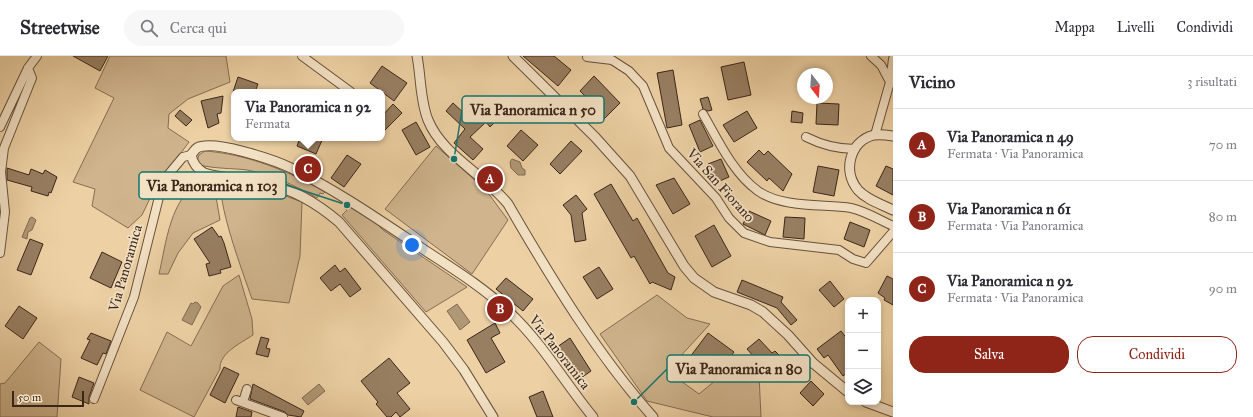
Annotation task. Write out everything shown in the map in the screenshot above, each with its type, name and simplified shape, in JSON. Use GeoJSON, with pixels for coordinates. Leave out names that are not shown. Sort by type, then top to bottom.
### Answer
{"type":"FeatureCollection","features":[{"type":"Feature","properties":{"kind":"street"},"geometry":{"type":"LineString","coordinates":[[0,128],[28,68],[37,56]]}},
{"type":"Feature","properties":{"kind":"street"},"geometry":{"type":"LineString","coordinates":[[302,56],[347,89]]}},
{"type":"Feature","properties":{"kind":"street"},"geometry":{"type":"LineString","coordinates":[[417,56],[427,118],[434,134],[442,143],[497,190],[508,204],[572,308],[608,360],[653,417]]}},
{"type":"Feature","properties":{"kind":"street"},"geometry":{"type":"LineString","coordinates":[[513,56],[590,132],[630,176],[684,266],[694,278],[714,292],[751,305],[764,312],[788,335],[813,363],[845,390]]}},
{"type":"Feature","properties":{"kind":"street"},"geometry":{"type":"LineString","coordinates":[[870,56],[881,65],[891,82]]}},
{"type":"Feature","properties":{"kind":"street","name":"Via San Fiorano"},"geometry":{"type":"LineString","coordinates":[[587,57],[612,60],[630,71],[644,86],[670,148],[716,198],[729,218],[744,233],[770,242],[839,250],[853,259],[866,263],[893,232]]}},
{"type":"Feature","properties":{"kind":"street"},"geometry":{"type":"LineString","coordinates":[[875,135],[891,82],[893,59]]}},
{"type":"Feature","properties":{"kind":"street"},"geometry":{"type":"LineString","coordinates":[[0,253],[4,212],[1,172],[4,148],[32,78],[28,68]]}},
{"type":"Feature","properties":{"kind":"street"},"geometry":{"type":"LineString","coordinates":[[703,114],[728,157],[759,192],[776,198],[806,205],[852,208],[893,226]]}},
{"type":"Feature","properties":{"kind":"street"},"geometry":{"type":"LineString","coordinates":[[893,136],[875,135],[860,142],[849,162],[849,170],[857,189],[865,196],[893,210]]}},
{"type":"Feature","properties":{"kind":"street"},"geometry":{"type":"LineString","coordinates":[[806,137],[828,146],[841,149],[855,149]]}},
{"type":"Feature","properties":{"kind":"street","name":"Via Panoramica"},"geometry":{"type":"LineString","coordinates":[[94,399],[134,297],[163,181],[183,157],[191,155],[197,148],[208,145],[222,146],[282,164],[343,197],[455,270],[508,310],[546,354],[594,417]]}},
{"type":"Feature","properties":{"kind":"street"},"geometry":{"type":"LineString","coordinates":[[191,155],[193,163],[198,170],[204,174],[267,183],[284,189],[305,198],[323,209],[339,222],[443,342],[464,370],[493,417]]}},
{"type":"Feature","properties":{"kind":"street"},"geometry":{"type":"LineString","coordinates":[[247,389],[240,401],[279,416]]}},
{"type":"Feature","properties":{"kind":"street"},"geometry":{"type":"LineString","coordinates":[[874,405],[893,412]]}},
{"type":"Feature","properties":{"kind":"shaded area"},"geometry":{"type":"Polygon","coordinates":[[[110,56],[226,56],[230,82],[188,99],[169,114],[168,128],[189,142],[155,188],[142,215],[128,228],[92,206],[95,189],[73,182],[114,98],[95,88],[110,56]]]}},
{"type":"Feature","properties":{"kind":"shaded area"},"geometry":{"type":"Polygon","coordinates":[[[436,146],[485,189],[508,220],[472,274],[385,209],[436,146]]]}},
{"type":"Feature","properties":{"kind":"shaded area"},"geometry":{"type":"Polygon","coordinates":[[[205,151],[236,156],[267,165],[297,177],[325,192],[323,194],[320,193],[317,198],[292,185],[265,175],[247,170],[200,165],[197,161],[199,155],[205,151]]]}},
{"type":"Feature","properties":{"kind":"shaded area"},"geometry":{"type":"Polygon","coordinates":[[[512,159],[520,162],[522,168],[525,170],[525,175],[518,175],[511,168],[510,162],[512,159]]]}},
{"type":"Feature","properties":{"kind":"shaded area"},"geometry":{"type":"Polygon","coordinates":[[[202,182],[214,185],[220,220],[193,233],[178,253],[168,274],[159,274],[167,236],[176,209],[191,188],[202,182]]]}},
{"type":"Feature","properties":{"kind":"shaded area"},"geometry":{"type":"Polygon","coordinates":[[[220,182],[272,191],[302,202],[300,256],[289,303],[252,299],[237,257],[228,225],[221,195],[220,182]]]}},
{"type":"Feature","properties":{"kind":"shaded area"},"geometry":{"type":"Polygon","coordinates":[[[346,205],[374,221],[383,230],[467,287],[426,312],[342,215],[347,210],[344,208],[346,205]]]}},
{"type":"Feature","properties":{"kind":"shaded area"},"geometry":{"type":"Polygon","coordinates":[[[32,217],[36,220],[32,230],[28,232],[27,239],[22,237],[30,218],[32,217]]]}},
{"type":"Feature","properties":{"kind":"shaded area"},"geometry":{"type":"Polygon","coordinates":[[[239,275],[252,319],[253,335],[237,345],[223,358],[220,369],[194,417],[140,390],[167,332],[191,346],[223,286],[239,275]]]}},
{"type":"Feature","properties":{"kind":"shaded area"},"geometry":{"type":"Polygon","coordinates":[[[657,295],[687,318],[710,324],[667,371],[699,394],[744,357],[759,375],[761,417],[713,417],[647,401],[600,334],[657,295]]]}},
{"type":"Feature","properties":{"kind":"shaded area"},"geometry":{"type":"Polygon","coordinates":[[[195,302],[201,307],[192,325],[182,320],[191,303],[193,304],[195,302]]]}},
{"type":"Feature","properties":{"kind":"shaded area"},"geometry":{"type":"Polygon","coordinates":[[[457,304],[470,322],[460,330],[447,311],[457,304]]]}},
{"type":"Feature","properties":{"kind":"shaded area"},"geometry":{"type":"Polygon","coordinates":[[[39,342],[61,359],[57,417],[0,417],[0,384],[5,383],[39,342]]]}},
{"type":"Feature","properties":{"kind":"shaded area"},"geometry":{"type":"Polygon","coordinates":[[[319,384],[325,391],[308,405],[302,398],[319,384]]]}},
{"type":"Feature","properties":{"kind":"building"},"geometry":{"type":"Polygon","coordinates":[[[73,56],[108,56],[100,71],[73,56]]]}},
{"type":"Feature","properties":{"kind":"building"},"geometry":{"type":"Polygon","coordinates":[[[523,56],[554,56],[571,70],[558,86],[523,56]]]}},
{"type":"Feature","properties":{"kind":"building"},"geometry":{"type":"Polygon","coordinates":[[[744,62],[751,95],[728,100],[721,67],[744,62]]]}},
{"type":"Feature","properties":{"kind":"building"},"geometry":{"type":"Polygon","coordinates":[[[382,66],[407,83],[394,101],[385,94],[385,89],[378,89],[370,83],[382,66]]]}},
{"type":"Feature","properties":{"kind":"building"},"geometry":{"type":"Polygon","coordinates":[[[673,70],[682,125],[667,128],[657,73],[673,70]]]}},
{"type":"Feature","properties":{"kind":"building"},"geometry":{"type":"Polygon","coordinates":[[[594,76],[620,103],[600,123],[585,107],[590,101],[580,91],[594,76]]]}},
{"type":"Feature","properties":{"kind":"building"},"geometry":{"type":"Polygon","coordinates":[[[238,77],[258,84],[256,89],[234,89],[238,77]]]}},
{"type":"Feature","properties":{"kind":"building"},"geometry":{"type":"Polygon","coordinates":[[[223,96],[221,113],[217,114],[219,123],[208,128],[201,101],[223,96]]]}},
{"type":"Feature","properties":{"kind":"building"},"geometry":{"type":"Polygon","coordinates":[[[484,97],[502,115],[490,127],[486,122],[470,137],[483,149],[473,160],[454,143],[465,129],[446,111],[453,103],[466,115],[484,97]]]}},
{"type":"Feature","properties":{"kind":"building"},"geometry":{"type":"Polygon","coordinates":[[[708,97],[712,110],[708,111],[703,109],[700,99],[708,97]]]}},
{"type":"Feature","properties":{"kind":"building"},"geometry":{"type":"Polygon","coordinates":[[[393,104],[402,113],[385,130],[385,113],[393,104]]]}},
{"type":"Feature","properties":{"kind":"building"},"geometry":{"type":"Polygon","coordinates":[[[817,104],[839,104],[838,125],[816,124],[817,104]]]}},
{"type":"Feature","properties":{"kind":"building"},"geometry":{"type":"Polygon","coordinates":[[[180,110],[192,120],[186,126],[175,116],[180,110]]]}},
{"type":"Feature","properties":{"kind":"building"},"geometry":{"type":"Polygon","coordinates":[[[747,111],[757,128],[734,142],[723,125],[747,111]]]}},
{"type":"Feature","properties":{"kind":"building"},"geometry":{"type":"Polygon","coordinates":[[[792,111],[803,113],[802,123],[791,122],[792,111]]]}},
{"type":"Feature","properties":{"kind":"building"},"geometry":{"type":"Polygon","coordinates":[[[700,120],[713,146],[700,152],[689,125],[700,120]]]}},
{"type":"Feature","properties":{"kind":"building"},"geometry":{"type":"Polygon","coordinates":[[[416,122],[430,147],[416,155],[402,130],[416,122]]]}},
{"type":"Feature","properties":{"kind":"building"},"geometry":{"type":"Polygon","coordinates":[[[521,130],[538,145],[523,161],[507,146],[521,130]]]}},
{"type":"Feature","properties":{"kind":"building"},"geometry":{"type":"Polygon","coordinates":[[[299,141],[322,141],[316,154],[297,146],[299,141]]]}},
{"type":"Feature","properties":{"kind":"building"},"geometry":{"type":"Polygon","coordinates":[[[571,141],[582,151],[560,174],[550,164],[571,141]]]}},
{"type":"Feature","properties":{"kind":"building"},"geometry":{"type":"Polygon","coordinates":[[[759,150],[764,155],[768,151],[792,174],[783,191],[769,178],[767,181],[747,162],[759,150]]]}},
{"type":"Feature","properties":{"kind":"building"},"geometry":{"type":"Polygon","coordinates":[[[347,155],[361,164],[344,187],[331,178],[347,155]]]}},
{"type":"Feature","properties":{"kind":"building"},"geometry":{"type":"Polygon","coordinates":[[[721,159],[729,177],[715,183],[708,164],[721,159]]]}},
{"type":"Feature","properties":{"kind":"building"},"geometry":{"type":"Polygon","coordinates":[[[818,166],[839,170],[834,196],[813,192],[818,166]]]}},
{"type":"Feature","properties":{"kind":"building"},"geometry":{"type":"Polygon","coordinates":[[[886,166],[893,169],[893,195],[876,186],[886,166]]]}},
{"type":"Feature","properties":{"kind":"building"},"geometry":{"type":"Polygon","coordinates":[[[7,168],[29,175],[31,169],[43,174],[45,170],[57,177],[51,193],[49,192],[48,196],[31,191],[32,187],[7,180],[7,168]]]}},
{"type":"Feature","properties":{"kind":"building"},"geometry":{"type":"Polygon","coordinates":[[[674,178],[690,204],[673,214],[656,185],[674,178]]]}},
{"type":"Feature","properties":{"kind":"building"},"geometry":{"type":"Polygon","coordinates":[[[611,184],[633,221],[637,218],[668,273],[675,277],[671,290],[652,282],[650,284],[634,256],[631,258],[594,194],[611,184]]]}},
{"type":"Feature","properties":{"kind":"building"},"geometry":{"type":"Polygon","coordinates":[[[576,195],[587,209],[582,213],[586,240],[575,242],[571,215],[563,205],[576,195]]]}},
{"type":"Feature","properties":{"kind":"building"},"geometry":{"type":"Polygon","coordinates":[[[749,211],[771,221],[765,235],[743,224],[749,211]]]}},
{"type":"Feature","properties":{"kind":"building"},"geometry":{"type":"Polygon","coordinates":[[[785,217],[805,218],[804,239],[783,237],[785,217]]]}},
{"type":"Feature","properties":{"kind":"building"},"geometry":{"type":"Polygon","coordinates":[[[850,222],[870,230],[864,247],[844,239],[850,222]]]}},
{"type":"Feature","properties":{"kind":"building"},"geometry":{"type":"Polygon","coordinates":[[[714,225],[731,256],[712,267],[695,236],[714,225]]]}},
{"type":"Feature","properties":{"kind":"building"},"geometry":{"type":"Polygon","coordinates":[[[212,227],[219,237],[221,236],[231,267],[220,270],[221,273],[209,276],[206,264],[210,263],[194,239],[212,227]]]}},
{"type":"Feature","properties":{"kind":"building"},"geometry":{"type":"Polygon","coordinates":[[[30,239],[43,244],[31,275],[17,270],[30,239]]]}},
{"type":"Feature","properties":{"kind":"building"},"geometry":{"type":"Polygon","coordinates":[[[102,252],[122,262],[111,288],[90,278],[102,252]]]}},
{"type":"Feature","properties":{"kind":"building"},"geometry":{"type":"Polygon","coordinates":[[[335,265],[340,272],[345,268],[361,289],[350,297],[340,284],[331,291],[320,278],[335,265]]]}},
{"type":"Feature","properties":{"kind":"building"},"geometry":{"type":"Polygon","coordinates":[[[599,267],[613,289],[597,299],[583,277],[599,267]]]}},
{"type":"Feature","properties":{"kind":"building"},"geometry":{"type":"Polygon","coordinates":[[[887,276],[893,279],[893,305],[884,300],[885,298],[878,293],[887,276]]]}},
{"type":"Feature","properties":{"kind":"building"},"geometry":{"type":"Polygon","coordinates":[[[506,278],[533,299],[523,311],[496,289],[506,278]]]}},
{"type":"Feature","properties":{"kind":"building"},"geometry":{"type":"Polygon","coordinates":[[[742,280],[783,297],[781,302],[797,320],[791,325],[777,308],[737,292],[742,280]]]}},
{"type":"Feature","properties":{"kind":"building"},"geometry":{"type":"Polygon","coordinates":[[[830,281],[844,299],[834,307],[819,290],[830,281]]]}},
{"type":"Feature","properties":{"kind":"building"},"geometry":{"type":"Polygon","coordinates":[[[19,306],[37,318],[23,339],[5,326],[19,306]]]}},
{"type":"Feature","properties":{"kind":"building"},"geometry":{"type":"Polygon","coordinates":[[[495,323],[500,333],[491,338],[505,362],[486,373],[467,340],[495,323]]]}},
{"type":"Feature","properties":{"kind":"building"},"geometry":{"type":"Polygon","coordinates":[[[841,331],[845,336],[845,374],[843,376],[828,355],[824,358],[817,349],[841,331]]]}},
{"type":"Feature","properties":{"kind":"building"},"geometry":{"type":"Polygon","coordinates":[[[91,333],[111,341],[106,354],[103,353],[97,365],[81,358],[90,340],[87,339],[91,333]]]}},
{"type":"Feature","properties":{"kind":"building"},"geometry":{"type":"Polygon","coordinates":[[[708,333],[734,352],[716,376],[690,357],[708,333]]]}},
{"type":"Feature","properties":{"kind":"building"},"geometry":{"type":"Polygon","coordinates":[[[261,337],[269,339],[266,348],[270,349],[268,357],[256,354],[261,337]]]}},
{"type":"Feature","properties":{"kind":"building"},"geometry":{"type":"Polygon","coordinates":[[[570,338],[591,371],[578,380],[557,347],[570,338]]]}},
{"type":"Feature","properties":{"kind":"building"},"geometry":{"type":"Polygon","coordinates":[[[759,339],[772,353],[775,351],[790,366],[774,379],[747,349],[759,339]]]}},
{"type":"Feature","properties":{"kind":"building"},"geometry":{"type":"Polygon","coordinates":[[[389,358],[410,383],[397,393],[410,409],[400,417],[396,412],[391,417],[387,417],[376,404],[378,402],[361,381],[389,358]]]}},
{"type":"Feature","properties":{"kind":"building"},"geometry":{"type":"Polygon","coordinates":[[[224,367],[239,374],[225,403],[210,395],[224,367]]]}},
{"type":"Feature","properties":{"kind":"building"},"geometry":{"type":"Polygon","coordinates":[[[79,377],[94,383],[89,397],[89,404],[72,397],[79,377]]]}},
{"type":"Feature","properties":{"kind":"building"},"geometry":{"type":"Polygon","coordinates":[[[811,381],[824,394],[813,406],[800,393],[811,381]]]}},
{"type":"Feature","properties":{"kind":"building"},"geometry":{"type":"Polygon","coordinates":[[[253,384],[304,411],[301,417],[288,415],[285,412],[250,399],[253,384]]]}},
{"type":"Feature","properties":{"kind":"building"},"geometry":{"type":"Polygon","coordinates":[[[543,391],[553,417],[537,417],[529,397],[543,391]]]}},
{"type":"Feature","properties":{"kind":"building"},"geometry":{"type":"Polygon","coordinates":[[[238,407],[252,412],[251,417],[236,417],[238,407]]]}},
{"type":"Feature","properties":{"kind":"place","name":"Via Panoramica n 50"},"geometry":{"type":"Point","coordinates":[454,159]}},
{"type":"Feature","properties":{"kind":"place","name":"Via Panoramica n 92"},"geometry":{"type":"Point","coordinates":[308,169]}},
{"type":"Feature","properties":{"kind":"place","name":"Via Panoramica n 49"},"geometry":{"type":"Point","coordinates":[490,179]}},
{"type":"Feature","properties":{"kind":"place","name":"Via Panoramica n 103"},"geometry":{"type":"Point","coordinates":[347,205]}},
{"type":"Feature","properties":{"kind":"place","name":"Via Panoramica n 61"},"geometry":{"type":"Point","coordinates":[500,309]}},
{"type":"Feature","properties":{"kind":"place","name":"Via Panoramica n 80"},"geometry":{"type":"Point","coordinates":[634,402]}}]}
